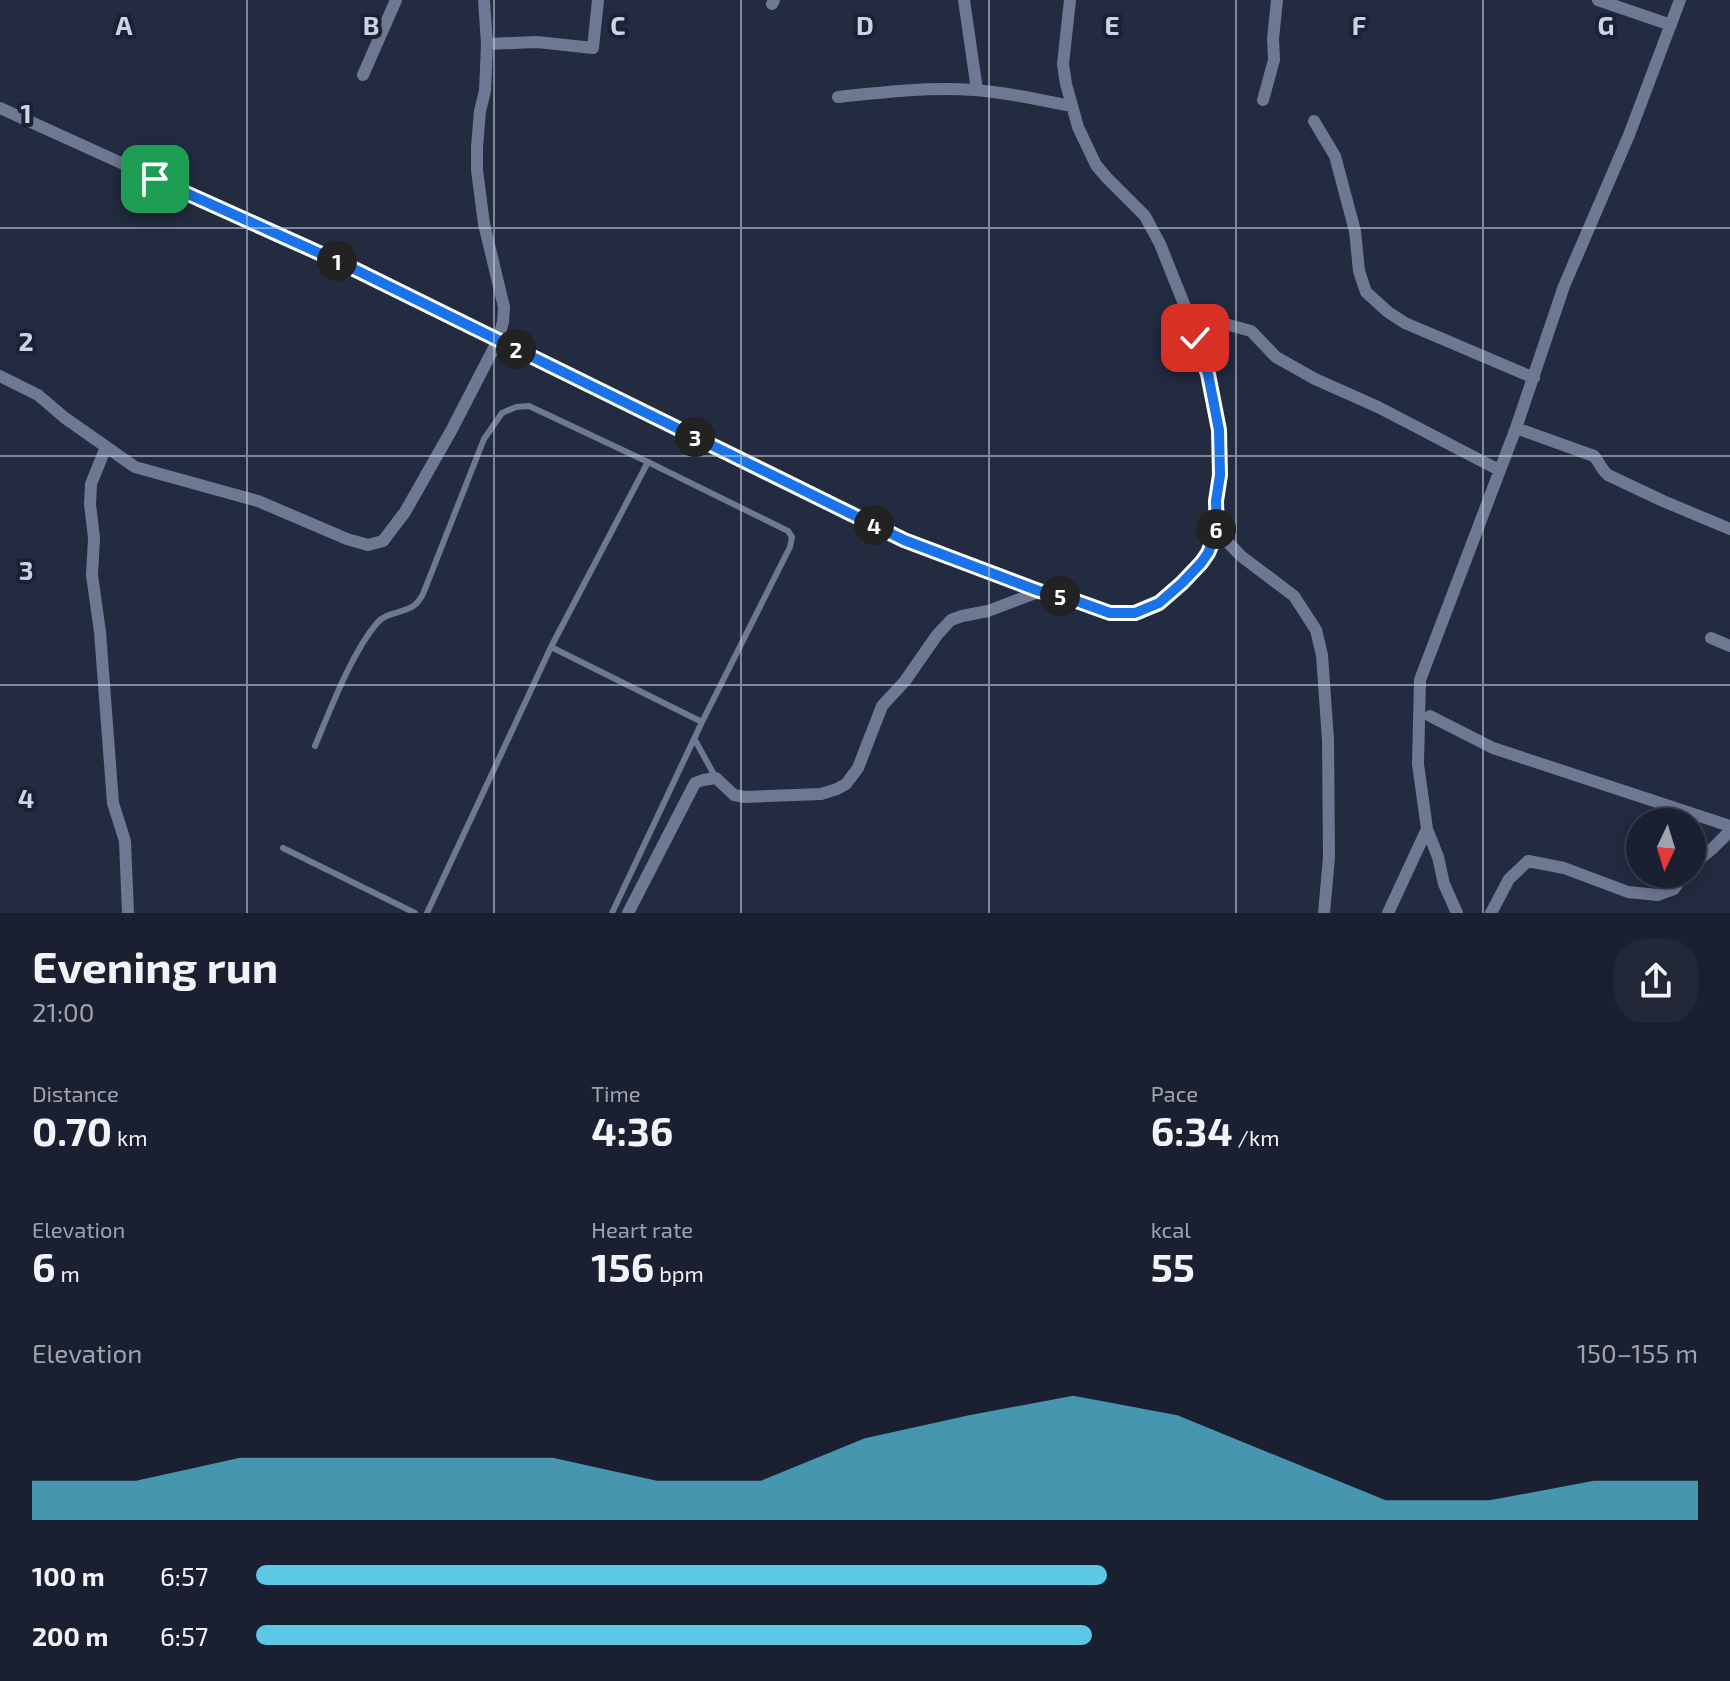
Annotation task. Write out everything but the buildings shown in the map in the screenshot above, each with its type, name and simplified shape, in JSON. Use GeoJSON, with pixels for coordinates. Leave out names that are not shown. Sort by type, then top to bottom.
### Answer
{"type":"FeatureCollection","features":[{"type":"Feature","properties":{"kind":"street"},"geometry":{"type":"LineString","coordinates":[[363,75],[396,0]]}},
{"type":"Feature","properties":{"kind":"street"},"geometry":{"type":"LineString","coordinates":[[0,376],[38,395],[128,464],[143,471],[258,501],[347,539],[368,545],[383,541],[405,512],[451,431],[498,340],[503,322],[504,307],[484,224],[477,170],[487,44],[484,0]]}},
{"type":"Feature","properties":{"kind":"street"},"geometry":{"type":"LineString","coordinates":[[487,44],[537,42],[593,48],[598,0]]}},
{"type":"Feature","properties":{"kind":"street"},"geometry":{"type":"LineString","coordinates":[[964,0],[977,90]]}},
{"type":"Feature","properties":{"kind":"street"},"geometry":{"type":"LineString","coordinates":[[0,108],[348,266],[904,540],[1039,591],[1110,613],[1135,613],[1159,603],[1182,583],[1208,553],[1217,531],[1219,430],[1208,374],[1160,244],[1145,216],[1096,165],[1078,127],[1063,64],[1070,0]]}},
{"type":"Feature","properties":{"kind":"street"},"geometry":{"type":"LineString","coordinates":[[1263,100],[1274,60],[1277,0]]}},
{"type":"Feature","properties":{"kind":"street"},"geometry":{"type":"LineString","coordinates":[[1598,0],[1671,25]]}},
{"type":"Feature","properties":{"kind":"street"},"geometry":{"type":"LineString","coordinates":[[1457,913],[1444,884],[1427,829],[1418,764],[1420,680],[1516,428],[1564,286],[1629,135],[1680,0]]}},
{"type":"Feature","properties":{"kind":"street"},"geometry":{"type":"LineString","coordinates":[[838,97],[888,92],[977,90],[1072,106]]}},
{"type":"Feature","properties":{"kind":"street"},"geometry":{"type":"LineString","coordinates":[[1314,121],[1335,156],[1355,231],[1359,271],[1366,292],[1405,323],[1534,378]]}},
{"type":"Feature","properties":{"kind":"street"},"geometry":{"type":"LineString","coordinates":[[1188,314],[1251,331],[1276,357],[1315,379],[1378,407],[1499,470]]}},
{"type":"Feature","properties":{"kind":"street"},"geometry":{"type":"LineString","coordinates":[[1516,428],[1594,456],[1608,475],[1730,529]]}},
{"type":"Feature","properties":{"kind":"street"},"geometry":{"type":"LineString","coordinates":[[106,447],[91,484],[94,538],[92,575],[100,632],[113,803],[125,841],[128,913]]}},
{"type":"Feature","properties":{"kind":"street"},"geometry":{"type":"LineString","coordinates":[[1217,531],[1241,556],[1294,596],[1316,630],[1322,655],[1328,740],[1329,857],[1324,913]]}},
{"type":"Feature","properties":{"kind":"street"},"geometry":{"type":"LineString","coordinates":[[628,913],[695,783],[716,778],[734,795],[745,797],[821,794],[846,784],[858,768],[882,706],[915,668],[944,626],[951,620],[988,611],[1039,591]]}},
{"type":"Feature","properties":{"kind":"street"},"geometry":{"type":"LineString","coordinates":[[1711,638],[1730,646]]}},
{"type":"Feature","properties":{"kind":"street"},"geometry":{"type":"LineString","coordinates":[[1430,716],[1493,748],[1730,828],[1706,854]]}},
{"type":"Feature","properties":{"kind":"street"},"geometry":{"type":"LineString","coordinates":[[1388,913],[1427,829]]}},
{"type":"Feature","properties":{"kind":"street"},"geometry":{"type":"LineString","coordinates":[[1491,913],[1509,879],[1528,861],[1564,868],[1628,892],[1657,895],[1675,888]]}},
{"type":"Feature","properties":{"kind":"lane"},"geometry":{"type":"LineString","coordinates":[[315,746],[339,690],[379,620],[416,604],[423,594],[484,439],[502,413],[529,406],[788,531],[792,537],[790,547],[702,722],[612,913]]}},
{"type":"Feature","properties":{"kind":"lane"},"geometry":{"type":"LineString","coordinates":[[427,913],[551,647],[648,462]]}},
{"type":"Feature","properties":{"kind":"lane"},"geometry":{"type":"LineString","coordinates":[[551,647],[702,722]]}},
{"type":"Feature","properties":{"kind":"lane"},"geometry":{"type":"LineString","coordinates":[[695,740],[716,778]]}},
{"type":"Feature","properties":{"kind":"lane"},"geometry":{"type":"LineString","coordinates":[[283,848],[415,913]]}},
{"type":"Feature","properties":{"kind":"route"},"geometry":{"type":"LineString","coordinates":[[155,179],[348,266],[904,540],[1039,591],[1110,613],[1135,613],[1159,603],[1201,563],[1217,531],[1219,430],[1208,374],[1195,338]]}}]}
